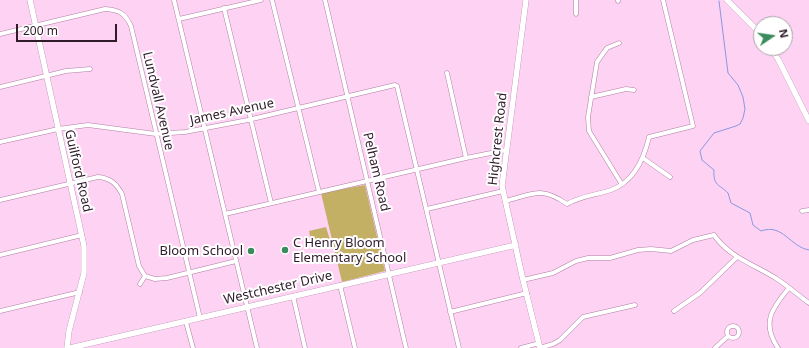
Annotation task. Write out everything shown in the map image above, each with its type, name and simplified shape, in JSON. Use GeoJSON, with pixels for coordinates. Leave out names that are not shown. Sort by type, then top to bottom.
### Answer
{"type":"FeatureCollection","features":[{"type":"Feature","properties":{"kind":"street","name":"Guilford Road"},"geometry":{"type":"LineString","coordinates":[[30,0],[69,183],[82,235],[84,273],[70,330],[68,348]]}},
{"type":"Feature","properties":{"kind":"street"},"geometry":{"type":"LineString","coordinates":[[174,0],[257,348]]}},
{"type":"Feature","properties":{"kind":"street"},"geometry":{"type":"LineString","coordinates":[[179,19],[261,0]]}},
{"type":"Feature","properties":{"kind":"street"},"geometry":{"type":"LineString","coordinates":[[272,0],[319,192]]}},
{"type":"Feature","properties":{"kind":"street","name":"Pelham Road"},"geometry":{"type":"LineString","coordinates":[[325,0],[406,348]]}},
{"type":"Feature","properties":{"kind":"street","name":"Highcrest Road"},"geometry":{"type":"LineString","coordinates":[[526,0],[506,150],[503,191],[540,347]]}},
{"type":"Feature","properties":{"kind":"street"},"geometry":{"type":"LineString","coordinates":[[576,0],[576,14]]}},
{"type":"Feature","properties":{"kind":"street"},"geometry":{"type":"LineString","coordinates":[[505,201],[539,192],[548,193],[567,204],[580,197],[610,190],[638,169],[649,137],[693,126],[663,0]]}},
{"type":"Feature","properties":{"kind":"street"},"geometry":{"type":"LineString","coordinates":[[727,0],[753,26]]}},
{"type":"Feature","properties":{"kind":"street"},"geometry":{"type":"LineString","coordinates":[[224,8],[271,203]]}},
{"type":"Feature","properties":{"kind":"street","name":"Lundvall Avenue"},"geometry":{"type":"LineString","coordinates":[[0,34],[105,9],[122,12],[130,26],[200,318]]}},
{"type":"Feature","properties":{"kind":"street"},"geometry":{"type":"LineString","coordinates":[[619,43],[608,48],[597,62],[588,118],[589,131],[621,183]]}},
{"type":"Feature","properties":{"kind":"street"},"geometry":{"type":"LineString","coordinates":[[776,56],[809,121]]}},
{"type":"Feature","properties":{"kind":"street"},"geometry":{"type":"LineString","coordinates":[[0,87],[46,76],[90,69]]}},
{"type":"Feature","properties":{"kind":"street"},"geometry":{"type":"LineString","coordinates":[[447,73],[466,158]]}},
{"type":"Feature","properties":{"kind":"street","name":"James Avenue"},"geometry":{"type":"LineString","coordinates":[[0,142],[58,129],[88,125],[156,134],[205,129],[395,85],[397,86],[417,169]]}},
{"type":"Feature","properties":{"kind":"street"},"geometry":{"type":"LineString","coordinates":[[591,98],[626,89],[634,90]]}},
{"type":"Feature","properties":{"kind":"street"},"geometry":{"type":"LineString","coordinates":[[225,214],[417,169],[506,150]]}},
{"type":"Feature","properties":{"kind":"street"},"geometry":{"type":"LineString","coordinates":[[643,158],[670,176]]}},
{"type":"Feature","properties":{"kind":"street"},"geometry":{"type":"LineString","coordinates":[[417,169],[459,348]]}},
{"type":"Feature","properties":{"kind":"street"},"geometry":{"type":"LineString","coordinates":[[0,200],[98,177],[112,181],[122,194],[139,266],[145,276],[155,279],[189,273],[236,261]]}},
{"type":"Feature","properties":{"kind":"street"},"geometry":{"type":"LineString","coordinates":[[427,209],[503,191]]}},
{"type":"Feature","properties":{"kind":"street"},"geometry":{"type":"LineString","coordinates":[[802,211],[809,210]]}},
{"type":"Feature","properties":{"kind":"street"},"geometry":{"type":"LineString","coordinates":[[0,255],[82,235]]}},
{"type":"Feature","properties":{"kind":"street"},"geometry":{"type":"LineString","coordinates":[[523,280],[553,273],[576,261],[588,258],[610,258],[638,250],[651,249],[671,251],[693,240],[714,235],[722,246],[737,257],[778,280],[809,303]]}},
{"type":"Feature","properties":{"kind":"street","name":"Westchester Drive"},"geometry":{"type":"LineString","coordinates":[[68,348],[516,245]]}},
{"type":"Feature","properties":{"kind":"street"},"geometry":{"type":"LineString","coordinates":[[674,312],[700,293],[737,257]]}},
{"type":"Feature","properties":{"kind":"street"},"geometry":{"type":"LineString","coordinates":[[140,284],[145,276]]}},
{"type":"Feature","properties":{"kind":"street"},"geometry":{"type":"LineString","coordinates":[[340,285],[355,348]]}},
{"type":"Feature","properties":{"kind":"street"},"geometry":{"type":"LineString","coordinates":[[778,348],[775,343],[769,316],[774,306],[789,288]]}},
{"type":"Feature","properties":{"kind":"street"},"geometry":{"type":"LineString","coordinates":[[0,311],[80,292]]}},
{"type":"Feature","properties":{"kind":"street"},"geometry":{"type":"LineString","coordinates":[[450,312],[527,293]]}},
{"type":"Feature","properties":{"kind":"street"},"geometry":{"type":"LineString","coordinates":[[293,296],[306,348]]}},
{"type":"Feature","properties":{"kind":"street"},"geometry":{"type":"LineString","coordinates":[[521,348],[536,344],[543,347],[560,340],[583,317],[635,305]]}},
{"type":"Feature","properties":{"kind":"street"},"geometry":{"type":"LineString","coordinates":[[186,322],[193,348]]}},
{"type":"Feature","properties":{"kind":"street"},"geometry":{"type":"LineString","coordinates":[[714,348],[728,336]]}},
{"type":"Feature","properties":{"kind":"shaded area"},"geometry":{"type":"Polygon","coordinates":[[[365,185],[385,271],[342,282],[321,193],[365,185]]]}},
{"type":"Feature","properties":{"kind":"shaded area"},"geometry":{"type":"Polygon","coordinates":[[[326,227],[330,240],[312,245],[309,231],[326,227]]]}},
{"type":"Feature","properties":{"kind":"waterway"},"geometry":{"type":"LineString","coordinates":[[719,1],[728,73],[738,85],[743,97],[745,109],[740,124],[714,133],[700,151],[702,160],[714,170],[714,179],[717,184],[728,193],[731,203],[750,213],[753,225],[761,231],[769,229],[775,230],[802,248],[809,250]]}},
{"type":"Feature","properties":{"kind":"place","name":"C Henry Bloom Elementary School"},"geometry":{"type":"Point","coordinates":[285,250]}},
{"type":"Feature","properties":{"kind":"place","name":"Bloom School"},"geometry":{"type":"Point","coordinates":[251,251]}}]}
